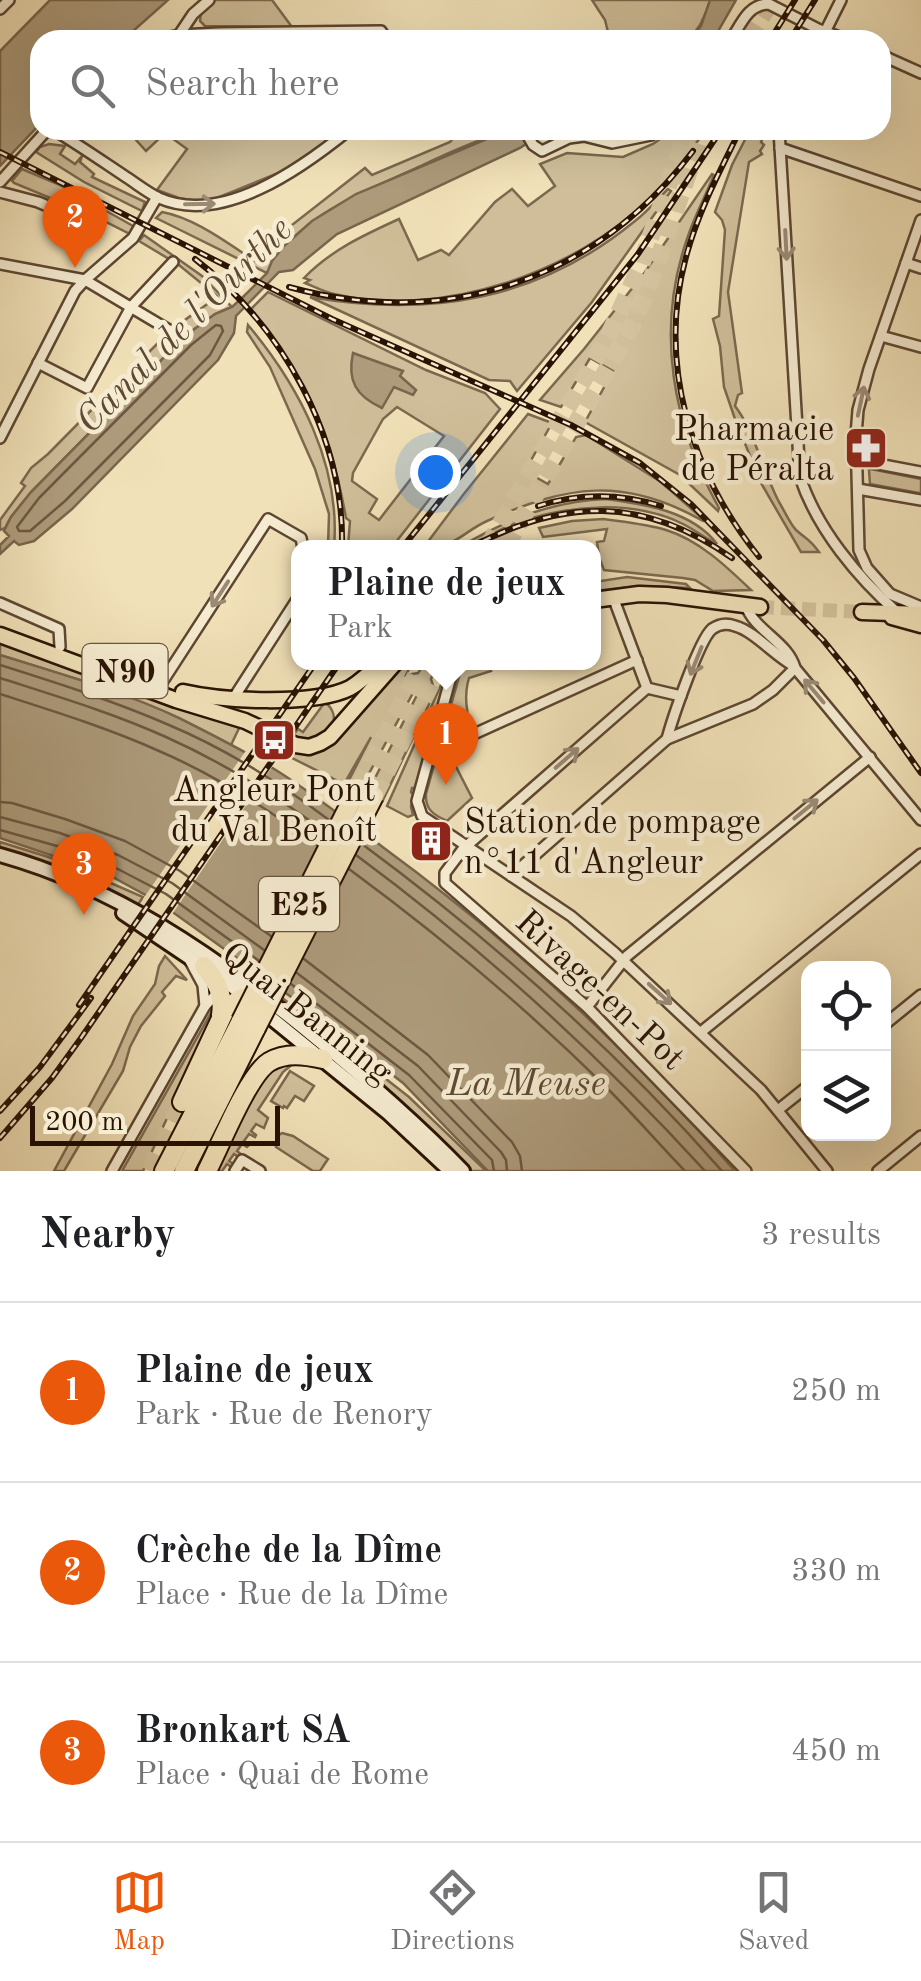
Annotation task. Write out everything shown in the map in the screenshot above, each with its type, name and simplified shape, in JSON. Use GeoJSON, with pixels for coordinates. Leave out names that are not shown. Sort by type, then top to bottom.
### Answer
{"type":"FeatureCollection","features":[{"type":"Feature","properties":{"kind":"highway","name":"E25"},"geometry":{"type":"LineString","coordinates":[[184,1171],[216,1111],[248,1025],[366,792]]}},
{"type":"Feature","properties":{"kind":"highway"},"geometry":{"type":"LineString","coordinates":[[204,966],[232,991],[267,998]]}},
{"type":"Feature","properties":{"kind":"highway"},"geometry":{"type":"LineString","coordinates":[[182,1102],[230,1004],[232,991]]}},
{"type":"Feature","properties":{"kind":"highway","name":"E25"},"geometry":{"type":"LineString","coordinates":[[164,1171],[220,1061],[248,1025]]}},
{"type":"Feature","properties":{"kind":"highway"},"geometry":{"type":"LineString","coordinates":[[207,1171],[260,1070],[278,1058],[292,1055],[323,1059]]}},
{"type":"Feature","properties":{"kind":"highway"},"geometry":{"type":"LineString","coordinates":[[152,1171],[207,1076],[220,1061]]}},
{"type":"Feature","properties":{"kind":"highway"},"geometry":{"type":"LineString","coordinates":[[192,1171],[214,1125],[216,1111]]}},
{"type":"Feature","properties":{"kind":"main road"},"geometry":{"type":"LineString","coordinates":[[601,599],[667,595],[753,607]]}},
{"type":"Feature","properties":{"kind":"main road"},"geometry":{"type":"LineString","coordinates":[[877,613],[918,617]]}},
{"type":"Feature","properties":{"kind":"main road","name":"N90"},"geometry":{"type":"LineString","coordinates":[[0,626],[199,696],[271,700],[319,696],[341,692],[372,670]]}},
{"type":"Feature","properties":{"kind":"main road","name":"N90"},"geometry":{"type":"LineString","coordinates":[[0,635],[252,724],[296,745],[320,743],[389,670]]}},
{"type":"Feature","properties":{"kind":"main road"},"geometry":{"type":"LineString","coordinates":[[319,696],[330,699],[339,711],[339,726]]}},
{"type":"Feature","properties":{"kind":"main road"},"geometry":{"type":"LineString","coordinates":[[252,724],[271,700]]}},
{"type":"Feature","properties":{"kind":"main road"},"geometry":{"type":"LineString","coordinates":[[0,855],[56,873],[126,910]]}},
{"type":"Feature","properties":{"kind":"main road"},"geometry":{"type":"LineString","coordinates":[[0,864],[126,910]]}},
{"type":"Feature","properties":{"kind":"main road","name":"Quai Banning"},"geometry":{"type":"LineString","coordinates":[[126,910],[204,966]]}},
{"type":"Feature","properties":{"kind":"main road","name":"Quai Banning"},"geometry":{"type":"LineString","coordinates":[[126,910],[182,938],[267,998],[416,1122],[463,1171]]}},
{"type":"Feature","properties":{"kind":"main road","name":"Quai Banning"},"geometry":{"type":"LineString","coordinates":[[232,991],[323,1059],[450,1171]]}},
{"type":"Feature","properties":{"kind":"street"},"geometry":{"type":"LineString","coordinates":[[0,10],[9,0]]}},
{"type":"Feature","properties":{"kind":"street"},"geometry":{"type":"LineString","coordinates":[[182,30],[209,0]]}},
{"type":"Feature","properties":{"kind":"street"},"geometry":{"type":"LineString","coordinates":[[826,30],[841,0]]}},
{"type":"Feature","properties":{"kind":"street"},"geometry":{"type":"LineString","coordinates":[[737,30],[748,12],[762,4],[769,4],[814,30]]}},
{"type":"Feature","properties":{"kind":"street"},"geometry":{"type":"LineString","coordinates":[[891,60],[921,73]]}},
{"type":"Feature","properties":{"kind":"street"},"geometry":{"type":"LineString","coordinates":[[0,182],[40,140]]}},
{"type":"Feature","properties":{"kind":"street"},"geometry":{"type":"LineString","coordinates":[[66,140],[158,198],[198,207],[237,198],[285,176],[336,140]]}},
{"type":"Feature","properties":{"kind":"street"},"geometry":{"type":"LineString","coordinates":[[531,140],[542,151],[565,140]]}},
{"type":"Feature","properties":{"kind":"street"},"geometry":{"type":"LineString","coordinates":[[600,140],[627,140]]}},
{"type":"Feature","properties":{"kind":"street"},"geometry":{"type":"LineString","coordinates":[[780,140],[798,465],[804,491],[845,557],[867,584],[877,613]]}},
{"type":"Feature","properties":{"kind":"street"},"geometry":{"type":"LineString","coordinates":[[780,148],[921,196]]}},
{"type":"Feature","properties":{"kind":"street"},"geometry":{"type":"LineString","coordinates":[[0,192],[64,213]]}},
{"type":"Feature","properties":{"kind":"street"},"geometry":{"type":"LineString","coordinates":[[0,438],[76,291],[133,238],[158,198]]}},
{"type":"Feature","properties":{"kind":"street"},"geometry":{"type":"LineString","coordinates":[[918,617],[867,568],[859,550],[857,421],[861,397],[921,220]]}},
{"type":"Feature","properties":{"kind":"street"},"geometry":{"type":"LineString","coordinates":[[38,363],[87,388],[132,307],[173,262]]}},
{"type":"Feature","properties":{"kind":"street"},"geometry":{"type":"LineString","coordinates":[[906,262],[921,268]]}},
{"type":"Feature","properties":{"kind":"street"},"geometry":{"type":"LineString","coordinates":[[0,264],[84,280],[168,330]]}},
{"type":"Feature","properties":{"kind":"street"},"geometry":{"type":"LineString","coordinates":[[881,336],[921,347]]}},
{"type":"Feature","properties":{"kind":"street"},"geometry":{"type":"LineString","coordinates":[[857,460],[921,472]]}},
{"type":"Feature","properties":{"kind":"street"},"geometry":{"type":"LineString","coordinates":[[858,489],[921,500]]}},
{"type":"Feature","properties":{"kind":"street"},"geometry":{"type":"LineString","coordinates":[[161,684],[268,518],[301,540]]}},
{"type":"Feature","properties":{"kind":"street"},"geometry":{"type":"LineString","coordinates":[[836,543],[858,532]]}},
{"type":"Feature","properties":{"kind":"street"},"geometry":{"type":"LineString","coordinates":[[845,557],[859,550]]}},
{"type":"Feature","properties":{"kind":"street"},"geometry":{"type":"LineString","coordinates":[[867,584],[877,613]]}},
{"type":"Feature","properties":{"kind":"street"},"geometry":{"type":"LineString","coordinates":[[613,597],[647,688]]}},
{"type":"Feature","properties":{"kind":"street"},"geometry":{"type":"LineString","coordinates":[[0,603],[59,629],[60,648]]}},
{"type":"Feature","properties":{"kind":"street"},"geometry":{"type":"LineString","coordinates":[[753,607],[750,616],[791,656],[794,667]]}},
{"type":"Feature","properties":{"kind":"street"},"geometry":{"type":"LineString","coordinates":[[233,699],[291,609]]}},
{"type":"Feature","properties":{"kind":"street"},"geometry":{"type":"LineString","coordinates":[[667,739],[708,633],[720,625],[739,626],[794,667],[921,820]]}},
{"type":"Feature","properties":{"kind":"street"},"geometry":{"type":"LineString","coordinates":[[435,740],[452,744],[636,660]]}},
{"type":"Feature","properties":{"kind":"street"},"geometry":{"type":"LineString","coordinates":[[511,876],[667,739],[753,704],[773,690],[794,667]]}},
{"type":"Feature","properties":{"kind":"street"},"geometry":{"type":"LineString","coordinates":[[453,670],[417,801],[422,816],[570,916],[623,960],[761,1090],[828,1171]]}},
{"type":"Feature","properties":{"kind":"street"},"geometry":{"type":"LineString","coordinates":[[647,688],[682,696]]}},
{"type":"Feature","properties":{"kind":"street"},"geometry":{"type":"LineString","coordinates":[[467,846],[647,688]]}},
{"type":"Feature","properties":{"kind":"street"},"geometry":{"type":"LineString","coordinates":[[587,1007],[623,960],[870,757]]}},
{"type":"Feature","properties":{"kind":"street","name":"Rivage-en-Pot"},"geometry":{"type":"LineString","coordinates":[[467,846],[445,873],[445,883],[587,1007],[746,1171]]}},
{"type":"Feature","properties":{"kind":"street"},"geometry":{"type":"LineString","coordinates":[[701,1032],[921,854]]}},
{"type":"Feature","properties":{"kind":"street"},"geometry":{"type":"LineString","coordinates":[[186,954],[203,986],[205,1006]]}},
{"type":"Feature","properties":{"kind":"street"},"geometry":{"type":"LineString","coordinates":[[112,1171],[205,1006],[232,991]]}},
{"type":"Feature","properties":{"kind":"street"},"geometry":{"type":"LineString","coordinates":[[891,1020],[921,995]]}},
{"type":"Feature","properties":{"kind":"street"},"geometry":{"type":"LineString","coordinates":[[778,1110],[801,1092]]}},
{"type":"Feature","properties":{"kind":"street"},"geometry":{"type":"LineString","coordinates":[[878,1171],[921,1136]]}},
{"type":"Feature","properties":{"kind":"street"},"geometry":{"type":"LineString","coordinates":[[235,1171],[242,1160],[260,1171]]}},
{"type":"Feature","properties":{"kind":"shaded area"},"geometry":{"type":"Polygon","coordinates":[[[215,0],[272,0],[292,27],[205,26],[200,21],[201,12],[215,0]]]}},
{"type":"Feature","properties":{"kind":"shaded area"},"geometry":{"type":"Polygon","coordinates":[[[592,0],[711,2],[696,30],[608,30],[592,0]]]}},
{"type":"Feature","properties":{"kind":"shaded area"},"geometry":{"type":"Polygon","coordinates":[[[136,140],[158,140],[146,151],[136,140]]]}},
{"type":"Feature","properties":{"kind":"shaded area"},"geometry":{"type":"Polygon","coordinates":[[[175,140],[328,140],[298,165],[217,198],[196,201],[157,190],[187,149],[175,140]]]}},
{"type":"Feature","properties":{"kind":"shaded area"},"geometry":{"type":"Polygon","coordinates":[[[482,140],[330,210],[294,237],[267,273],[156,218],[162,212],[187,220],[255,261],[266,243],[270,245],[365,168],[372,175],[450,142],[482,140]]]}},
{"type":"Feature","properties":{"kind":"shaded area"},"geometry":{"type":"Polygon","coordinates":[[[659,140],[699,140],[653,196],[621,223],[546,267],[505,283],[419,300],[376,300],[334,294],[305,283],[310,280],[304,278],[314,268],[337,251],[399,219],[418,260],[441,250],[449,255],[495,202],[512,189],[528,206],[555,186],[540,164],[567,153],[623,157],[659,140]]]}},
{"type":"Feature","properties":{"kind":"shaded area"},"geometry":{"type":"Polygon","coordinates":[[[745,140],[762,140],[762,154],[749,162],[728,292],[742,393],[735,406],[789,521],[819,552],[801,552],[761,483],[724,387],[713,319],[719,316],[725,230],[715,212],[745,140]]]}},
{"type":"Feature","properties":{"kind":"shaded area"},"geometry":{"type":"Polygon","coordinates":[[[49,144],[65,146],[60,154],[75,164],[82,156],[80,162],[94,174],[92,177],[145,202],[142,211],[36,152],[49,144]]]}},
{"type":"Feature","properties":{"kind":"shaded area"},"geometry":{"type":"Polygon","coordinates":[[[22,169],[60,185],[133,226],[130,234],[14,183],[22,169]]]}},
{"type":"Feature","properties":{"kind":"shaded area"},"geometry":{"type":"Polygon","coordinates":[[[712,174],[677,274],[671,343],[680,411],[718,511],[680,475],[585,422],[613,371],[590,358],[561,407],[540,400],[645,272],[712,174]]]}},
{"type":"Feature","properties":{"kind":"shaded area"},"geometry":{"type":"Polygon","coordinates":[[[668,189],[671,191],[592,302],[517,391],[510,381],[489,380],[310,297],[354,303],[440,303],[522,285],[598,248],[668,189]]]}},
{"type":"Feature","properties":{"kind":"shaded area"},"geometry":{"type":"Polygon","coordinates":[[[144,235],[202,276],[232,307],[185,336],[31,492],[0,530],[0,520],[25,486],[21,483],[31,468],[121,380],[129,384],[137,375],[130,371],[160,341],[217,296],[179,265],[139,241],[144,235]]]}},
{"type":"Feature","properties":{"kind":"shaded area"},"geometry":{"type":"Polygon","coordinates":[[[268,292],[426,370],[485,393],[500,409],[397,540],[349,540],[350,521],[346,518],[324,431],[287,359],[251,309],[268,292]],[[397,407],[383,419],[353,473],[352,481],[377,499],[369,513],[379,520],[444,436],[397,407]]]}},
{"type":"Feature","properties":{"kind":"shaded area"},"geometry":{"type":"Polygon","coordinates":[[[248,325],[284,374],[313,428],[331,486],[334,540],[328,540],[329,514],[315,469],[270,367],[247,332],[248,325]]]}},
{"type":"Feature","properties":{"kind":"shaded area"},"geometry":{"type":"Polygon","coordinates":[[[528,414],[552,423],[525,471],[548,484],[576,437],[586,435],[661,482],[704,520],[647,497],[595,491],[543,499],[487,521],[454,540],[429,540],[528,414]]]}},
{"type":"Feature","properties":{"kind":"shaded area"},"geometry":{"type":"Polygon","coordinates":[[[871,469],[921,479],[921,492],[870,484],[871,469]]]}},
{"type":"Feature","properties":{"kind":"shaded area"},"geometry":{"type":"Polygon","coordinates":[[[606,499],[651,507],[694,524],[717,544],[664,516],[600,507],[536,517],[473,540],[530,514],[606,499]]]}},
{"type":"Feature","properties":{"kind":"shaded area"},"geometry":{"type":"Polygon","coordinates":[[[603,519],[666,530],[712,555],[751,590],[713,591],[695,580],[604,570],[601,541],[607,529],[543,537],[539,528],[603,519]]]}},
{"type":"Feature","properties":{"kind":"shaded area"},"geometry":{"type":"Polygon","coordinates":[[[627,577],[686,584],[690,588],[641,586],[601,590],[601,581],[627,577]]]}},
{"type":"Feature","properties":{"kind":"shaded area"},"geometry":{"type":"Polygon","coordinates":[[[0,639],[241,724],[231,745],[175,717],[80,680],[0,655],[0,639]]]}},
{"type":"Feature","properties":{"kind":"shaded area"},"geometry":{"type":"Polygon","coordinates":[[[399,670],[408,670],[406,675],[434,670],[431,679],[435,692],[383,800],[368,792],[422,685],[418,684],[361,788],[348,782],[371,737],[344,784],[288,756],[290,751],[313,753],[335,741],[399,670]]]}},
{"type":"Feature","properties":{"kind":"shaded area"},"geometry":{"type":"Polygon","coordinates":[[[448,670],[416,788],[411,792],[413,815],[408,817],[387,806],[448,670]]]}},
{"type":"Feature","properties":{"kind":"shaded area"},"geometry":{"type":"Polygon","coordinates":[[[461,670],[490,670],[469,678],[466,703],[472,728],[451,739],[443,733],[461,670]]]}},
{"type":"Feature","properties":{"kind":"shaded area"},"geometry":{"type":"Polygon","coordinates":[[[325,702],[334,720],[329,731],[310,740],[291,738],[298,729],[303,732],[325,702]]]}},
{"type":"Feature","properties":{"kind":"shaded area"},"geometry":{"type":"Polygon","coordinates":[[[439,747],[447,749],[472,798],[447,821],[431,811],[426,800],[439,747]]]}},
{"type":"Feature","properties":{"kind":"shaded area"},"geometry":{"type":"Polygon","coordinates":[[[0,842],[58,860],[143,897],[137,906],[89,880],[0,848],[0,842]]]}},
{"type":"Feature","properties":{"kind":"shaded area"},"geometry":{"type":"Polygon","coordinates":[[[165,956],[187,980],[176,976],[162,992],[165,996],[141,1026],[123,1071],[64,1171],[54,1171],[112,1064],[133,1016],[155,984],[165,956]]]}},
{"type":"Feature","properties":{"kind":"shaded area"},"geometry":{"type":"Polygon","coordinates":[[[281,997],[409,1097],[486,1171],[468,1171],[278,1003],[281,997]]]}},
{"type":"Feature","properties":{"kind":"shaded area"},"geometry":{"type":"Polygon","coordinates":[[[216,1004],[143,1171],[122,1171],[216,1004]]]}},
{"type":"Feature","properties":{"kind":"shaded area"},"geometry":{"type":"Polygon","coordinates":[[[294,1063],[283,1072],[258,1110],[268,1118],[264,1128],[256,1124],[251,1131],[255,1137],[249,1134],[244,1141],[249,1145],[242,1144],[237,1151],[242,1155],[240,1158],[234,1154],[229,1161],[235,1165],[233,1168],[227,1164],[222,1171],[211,1171],[257,1079],[270,1067],[294,1063]]]}},
{"type":"Feature","properties":{"kind":"shaded area"},"geometry":{"type":"Polygon","coordinates":[[[290,1071],[314,1086],[304,1101],[295,1096],[283,1108],[271,1101],[290,1071]]]}},
{"type":"Feature","properties":{"kind":"shaded area"},"geometry":{"type":"Polygon","coordinates":[[[282,1133],[328,1159],[320,1171],[313,1171],[276,1147],[282,1133]]]}},
{"type":"Feature","properties":{"kind":"water"},"geometry":{"type":"Polygon","coordinates":[[[50,0],[168,0],[134,30],[30,30],[30,134],[0,166],[0,51],[50,0]]]}},
{"type":"Feature","properties":{"kind":"water"},"geometry":{"type":"Polygon","coordinates":[[[710,0],[736,0],[719,30],[698,30],[710,0]]]}},
{"type":"Feature","properties":{"kind":"water","name":"Canal de l'Ourthe"},"geometry":{"type":"Polygon","coordinates":[[[484,140],[525,140],[526,144],[337,234],[293,270],[279,272],[236,316],[234,333],[218,360],[72,509],[34,541],[19,545],[14,541],[0,554],[0,545],[9,536],[4,531],[11,517],[31,492],[185,336],[232,307],[267,273],[284,246],[312,221],[356,194],[484,140]]]}},
{"type":"Feature","properties":{"kind":"water"},"geometry":{"type":"Polygon","coordinates":[[[353,353],[403,371],[400,376],[416,390],[413,395],[394,387],[382,408],[366,398],[353,380],[353,353]]]}},
{"type":"Feature","properties":{"kind":"water","name":"La Meuse"},"geometry":{"type":"Polygon","coordinates":[[[0,655],[157,708],[242,751],[306,790],[432,884],[524,960],[654,1083],[735,1171],[488,1171],[403,1083],[160,903],[107,874],[0,838],[0,655]]]}},
{"type":"Feature","properties":{"kind":"pier"},"geometry":{"type":"Polygon","coordinates":[[[247,749],[274,764],[171,916],[143,899],[247,749]]]}},
{"type":"Feature","properties":{"kind":"tunnel"},"geometry":{"type":"LineString","coordinates":[[753,30],[772,0]]}},
{"type":"Feature","properties":{"kind":"tunnel"},"geometry":{"type":"LineString","coordinates":[[492,540],[609,335],[641,265],[684,140]]}},
{"type":"Feature","properties":{"kind":"tunnel"},"geometry":{"type":"LineString","coordinates":[[510,540],[632,326],[700,140]]}},
{"type":"Feature","properties":{"kind":"tunnel"},"geometry":{"type":"LineString","coordinates":[[760,607],[862,612]]}},
{"type":"Feature","properties":{"kind":"tunnel"},"geometry":{"type":"LineString","coordinates":[[358,788],[419,670]]}},
{"type":"Feature","properties":{"kind":"tunnel"},"geometry":{"type":"LineString","coordinates":[[374,796],[438,670]]}},
{"type":"Feature","properties":{"kind":"tunnel"},"geometry":{"type":"LineString","coordinates":[[150,1171],[182,1102]]}},
{"type":"Feature","properties":{"kind":"railway"},"geometry":{"type":"LineString","coordinates":[[776,30],[795,0]]}},
{"type":"Feature","properties":{"kind":"railway"},"geometry":{"type":"LineString","coordinates":[[796,30],[815,0]]}},
{"type":"Feature","properties":{"kind":"railway"},"geometry":{"type":"LineString","coordinates":[[408,540],[638,254],[714,140]]}},
{"type":"Feature","properties":{"kind":"railway"},"geometry":{"type":"LineString","coordinates":[[735,140],[710,192],[686,257],[678,297],[678,377],[698,453],[735,524],[759,557]]}},
{"type":"Feature","properties":{"kind":"railway"},"geometry":{"type":"LineString","coordinates":[[289,287],[347,299],[405,302],[460,297],[513,284],[564,262],[611,233],[654,196],[693,151]]}},
{"type":"Feature","properties":{"kind":"railway"},"geometry":{"type":"LineString","coordinates":[[0,152],[332,319],[571,425],[640,463],[691,504],[823,640],[921,773]]}},
{"type":"Feature","properties":{"kind":"railway"},"geometry":{"type":"LineString","coordinates":[[195,259],[255,317],[302,387],[333,465],[342,540]]}},
{"type":"Feature","properties":{"kind":"railway"},"geometry":{"type":"LineString","coordinates":[[538,506],[600,496],[661,506]]}},
{"type":"Feature","properties":{"kind":"railway"},"geometry":{"type":"LineString","coordinates":[[486,540],[538,520],[603,511],[667,523],[732,558]]}},
{"type":"Feature","properties":{"kind":"railway"},"geometry":{"type":"LineString","coordinates":[[79,1005],[310,670]]}},
{"type":"Feature","properties":{"kind":"railway"},"geometry":{"type":"LineString","coordinates":[[0,1138],[81,1038],[334,670]]}},
{"type":"Feature","properties":{"kind":"railway"},"geometry":{"type":"LineString","coordinates":[[0,1111],[40,1067],[91,998]]}},
{"type":"Feature","properties":{"kind":"place","name":"Crèche de la Dîme"},"geometry":{"type":"Point","coordinates":[75,268]}},
{"type":"Feature","properties":{"kind":"place","name":"Pharmacie de Péralta"},"geometry":{"type":"Point","coordinates":[866,448]}},
{"type":"Feature","properties":{"kind":"place","name":"Angleur Pont du Val Benoît"},"geometry":{"type":"Point","coordinates":[274,740]}},
{"type":"Feature","properties":{"kind":"place","name":"Plaine de jeux"},"geometry":{"type":"Point","coordinates":[446,785]}},
{"type":"Feature","properties":{"kind":"place","name":"Station de pompage n°11 d'Angleur"},"geometry":{"type":"Point","coordinates":[431,841]}},
{"type":"Feature","properties":{"kind":"place","name":"Bronkart SA"},"geometry":{"type":"Point","coordinates":[84,915]}}]}
